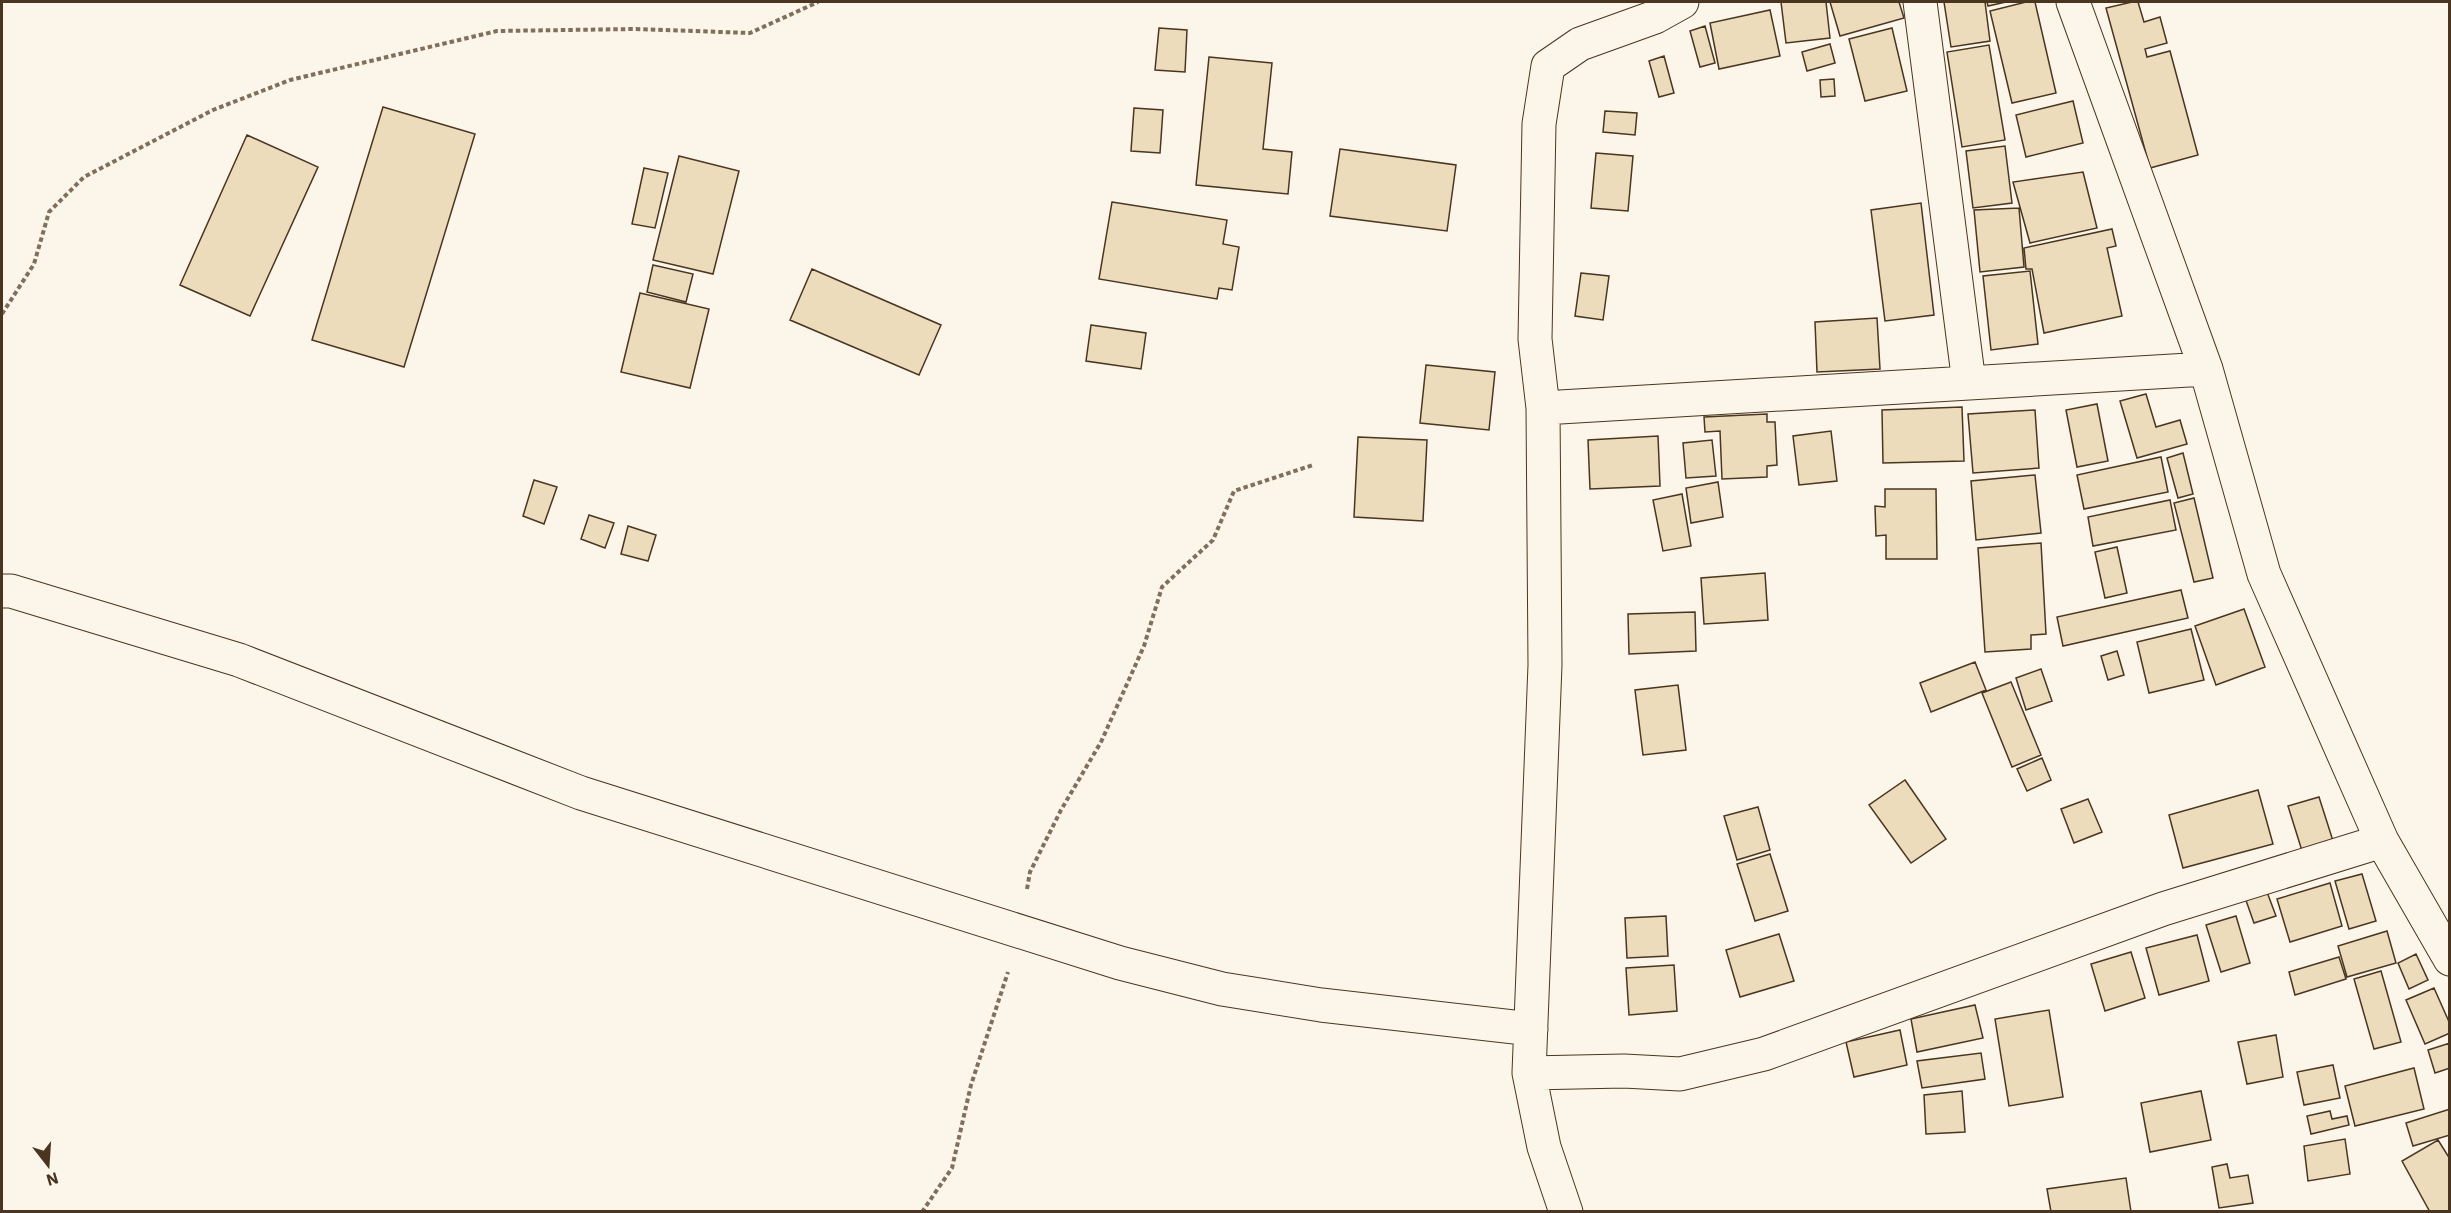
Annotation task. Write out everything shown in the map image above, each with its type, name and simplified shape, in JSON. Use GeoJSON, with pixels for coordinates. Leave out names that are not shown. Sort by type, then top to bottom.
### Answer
{"type":"FeatureCollection","features":[{"type":"Feature","properties":{"kind":"street"},"geometry":{"type":"LineString","coordinates":[[1566,1212],[1544,1147],[1530,1073],[1545,665],[1543,408],[1535,327],[1539,124],[1548,66],[1580,44],[1655,17],[1682,2]]}},
{"type":"Feature","properties":{"kind":"street"},"geometry":{"type":"LineString","coordinates":[[1920,2],[1969,383]]}},
{"type":"Feature","properties":{"kind":"street"},"geometry":{"type":"LineString","coordinates":[[2073,2],[2206,369],[2264,574],[2382,841],[2450,959]]}},
{"type":"Feature","properties":{"kind":"street"},"geometry":{"type":"LineString","coordinates":[[1543,408],[2206,369]]}},
{"type":"Feature","properties":{"kind":"street"},"geometry":{"type":"LineString","coordinates":[[2,591],[11,591],[238,660],[581,793],[1120,963],[1222,989],[1320,1005],[1531,1029]]}},
{"type":"Feature","properties":{"kind":"street"},"geometry":{"type":"LineString","coordinates":[[1530,1073],[1624,1071],[1680,1074],[1764,1054],[2163,909],[2382,841]]}},
{"type":"Feature","properties":{"kind":"path"},"geometry":{"type":"LineString","coordinates":[[2,314],[34,264],[49,212],[84,177],[213,110],[279,84],[496,31],[636,29],[750,33],[818,2]]}},
{"type":"Feature","properties":{"kind":"path"},"geometry":{"type":"LineString","coordinates":[[1101,742],[1144,646],[1162,587],[1213,540],[1234,491],[1313,465]]}},
{"type":"Feature","properties":{"kind":"building"},"geometry":{"type":"Polygon","coordinates":[[[1781,2],[1826,2],[1830,38],[1786,43],[1781,2]]]}},
{"type":"Feature","properties":{"kind":"building"},"geometry":{"type":"Polygon","coordinates":[[[1830,2],[1899,2],[1904,18],[1840,36],[1830,2]]]}},
{"type":"Feature","properties":{"kind":"building"},"geometry":{"type":"Polygon","coordinates":[[[1944,2],[1985,2],[1990,41],[1951,47],[1944,2]]]}},
{"type":"Feature","properties":{"kind":"building"},"geometry":{"type":"Polygon","coordinates":[[[1987,2],[2006,2],[1988,6],[1987,2]]]}},
{"type":"Feature","properties":{"kind":"building"},"geometry":{"type":"Polygon","coordinates":[[[2035,2],[2056,93],[2012,103],[1990,11],[2035,2]]]}},
{"type":"Feature","properties":{"kind":"building"},"geometry":{"type":"Polygon","coordinates":[[[2138,2],[2144,22],[2160,17],[2167,43],[2145,49],[2147,57],[2170,51],[2198,155],[2150,168],[2106,8],[2138,2]]]}},
{"type":"Feature","properties":{"kind":"building"},"geometry":{"type":"Polygon","coordinates":[[[1770,10],[1780,56],[1719,69],[1710,23],[1770,10]]]}},
{"type":"Feature","properties":{"kind":"building"},"geometry":{"type":"Polygon","coordinates":[[[1705,26],[1715,63],[1700,67],[1690,31],[1705,26]]]}},
{"type":"Feature","properties":{"kind":"building"},"geometry":{"type":"Polygon","coordinates":[[[1159,28],[1187,30],[1185,72],[1155,70],[1159,28]]]}},
{"type":"Feature","properties":{"kind":"building"},"geometry":{"type":"Polygon","coordinates":[[[1892,28],[1907,91],[1865,101],[1849,39],[1892,28]]]}},
{"type":"Feature","properties":{"kind":"building"},"geometry":{"type":"Polygon","coordinates":[[[1830,44],[1835,63],[1807,71],[1802,52],[1830,44]]]}},
{"type":"Feature","properties":{"kind":"building"},"geometry":{"type":"Polygon","coordinates":[[[1989,45],[2005,140],[1962,147],[1947,52],[1989,45]]]}},
{"type":"Feature","properties":{"kind":"building"},"geometry":{"type":"Polygon","coordinates":[[[1664,56],[1674,93],[1659,97],[1649,61],[1664,56]]]}},
{"type":"Feature","properties":{"kind":"building"},"geometry":{"type":"Polygon","coordinates":[[[1209,57],[1272,63],[1263,149],[1292,152],[1288,194],[1196,185],[1209,57]]]}},
{"type":"Feature","properties":{"kind":"building"},"geometry":{"type":"Polygon","coordinates":[[[1834,79],[1835,96],[1821,97],[1820,80],[1834,79]]]}},
{"type":"Feature","properties":{"kind":"building"},"geometry":{"type":"Polygon","coordinates":[[[2073,101],[2083,143],[2026,157],[2016,115],[2073,101]]]}},
{"type":"Feature","properties":{"kind":"building"},"geometry":{"type":"Polygon","coordinates":[[[383,107],[475,134],[404,367],[312,340],[383,107]]]}},
{"type":"Feature","properties":{"kind":"building"},"geometry":{"type":"Polygon","coordinates":[[[1134,108],[1163,110],[1160,153],[1131,151],[1134,108]]]}},
{"type":"Feature","properties":{"kind":"building"},"geometry":{"type":"Polygon","coordinates":[[[1605,111],[1637,113],[1635,135],[1603,132],[1605,111]]]}},
{"type":"Feature","properties":{"kind":"building"},"geometry":{"type":"Polygon","coordinates":[[[247,135],[318,167],[250,316],[180,285],[247,135]]]}},
{"type":"Feature","properties":{"kind":"building"},"geometry":{"type":"Polygon","coordinates":[[[2005,146],[2012,203],[1973,208],[1966,151],[2005,146]]]}},
{"type":"Feature","properties":{"kind":"building"},"geometry":{"type":"Polygon","coordinates":[[[1340,149],[1456,165],[1447,231],[1330,216],[1340,149]]]}},
{"type":"Feature","properties":{"kind":"building"},"geometry":{"type":"Polygon","coordinates":[[[1596,153],[1633,156],[1628,211],[1591,208],[1596,153]]]}},
{"type":"Feature","properties":{"kind":"building"},"geometry":{"type":"Polygon","coordinates":[[[679,156],[739,171],[713,274],[653,260],[679,156]]]}},
{"type":"Feature","properties":{"kind":"building"},"geometry":{"type":"Polygon","coordinates":[[[644,168],[668,173],[655,228],[632,224],[644,168]]]}},
{"type":"Feature","properties":{"kind":"building"},"geometry":{"type":"Polygon","coordinates":[[[2083,172],[2097,228],[2030,243],[2013,182],[2083,172]]]}},
{"type":"Feature","properties":{"kind":"building"},"geometry":{"type":"Polygon","coordinates":[[[1112,202],[1227,220],[1223,244],[1239,247],[1232,290],[1219,288],[1217,299],[1099,279],[1112,202]]]}},
{"type":"Feature","properties":{"kind":"building"},"geometry":{"type":"Polygon","coordinates":[[[1921,203],[1934,315],[1885,321],[1871,210],[1921,203]]]}},
{"type":"Feature","properties":{"kind":"building"},"geometry":{"type":"Polygon","coordinates":[[[2019,208],[2024,267],[1980,272],[1974,210],[2019,208]]]}},
{"type":"Feature","properties":{"kind":"building"},"geometry":{"type":"Polygon","coordinates":[[[2112,229],[2116,246],[2107,248],[2122,316],[2044,333],[2032,269],[2026,269],[2024,248],[2112,229]]]}},
{"type":"Feature","properties":{"kind":"building"},"geometry":{"type":"Polygon","coordinates":[[[653,265],[693,274],[686,302],[647,292],[653,265]]]}},
{"type":"Feature","properties":{"kind":"building"},"geometry":{"type":"Polygon","coordinates":[[[812,269],[941,325],[919,375],[790,320],[812,269]]]}},
{"type":"Feature","properties":{"kind":"building"},"geometry":{"type":"Polygon","coordinates":[[[2030,271],[2038,344],[1991,350],[1983,276],[2030,271]]]}},
{"type":"Feature","properties":{"kind":"building"},"geometry":{"type":"Polygon","coordinates":[[[1581,273],[1609,276],[1603,320],[1575,316],[1581,273]]]}},
{"type":"Feature","properties":{"kind":"building"},"geometry":{"type":"Polygon","coordinates":[[[640,293],[709,309],[690,388],[621,372],[640,293]]]}},
{"type":"Feature","properties":{"kind":"building"},"geometry":{"type":"Polygon","coordinates":[[[1877,318],[1880,369],[1817,372],[1815,322],[1877,318]]]}},
{"type":"Feature","properties":{"kind":"building"},"geometry":{"type":"Polygon","coordinates":[[[1091,325],[1146,333],[1141,369],[1086,361],[1091,325]]]}},
{"type":"Feature","properties":{"kind":"building"},"geometry":{"type":"Polygon","coordinates":[[[1426,365],[1495,372],[1489,430],[1420,423],[1426,365]]]}},
{"type":"Feature","properties":{"kind":"building"},"geometry":{"type":"Polygon","coordinates":[[[2146,394],[2156,427],[2180,420],[2187,444],[2137,458],[2120,401],[2146,394]]]}},
{"type":"Feature","properties":{"kind":"building"},"geometry":{"type":"Polygon","coordinates":[[[2097,404],[2108,461],[2077,467],[2066,410],[2097,404]]]}},
{"type":"Feature","properties":{"kind":"building"},"geometry":{"type":"Polygon","coordinates":[[[1962,407],[1964,461],[1883,463],[1882,410],[1962,407]]]}},
{"type":"Feature","properties":{"kind":"building"},"geometry":{"type":"Polygon","coordinates":[[[2035,410],[2039,468],[1973,473],[1968,414],[2035,410]]]}},
{"type":"Feature","properties":{"kind":"building"},"geometry":{"type":"Polygon","coordinates":[[[1767,414],[1767,422],[1775,422],[1777,465],[1767,466],[1767,477],[1722,479],[1720,431],[1705,432],[1704,417],[1767,414]]]}},
{"type":"Feature","properties":{"kind":"building"},"geometry":{"type":"Polygon","coordinates":[[[1831,431],[1837,481],[1799,485],[1793,436],[1831,431]]]}},
{"type":"Feature","properties":{"kind":"building"},"geometry":{"type":"Polygon","coordinates":[[[1658,436],[1660,486],[1590,489],[1588,440],[1658,436]]]}},
{"type":"Feature","properties":{"kind":"building"},"geometry":{"type":"Polygon","coordinates":[[[1358,437],[1427,440],[1423,521],[1354,517],[1358,437]]]}},
{"type":"Feature","properties":{"kind":"building"},"geometry":{"type":"Polygon","coordinates":[[[1712,440],[1716,476],[1686,478],[1683,443],[1712,440]]]}},
{"type":"Feature","properties":{"kind":"building"},"geometry":{"type":"Polygon","coordinates":[[[2183,453],[2193,494],[2178,498],[2167,458],[2183,453]]]}},
{"type":"Feature","properties":{"kind":"building"},"geometry":{"type":"Polygon","coordinates":[[[2161,457],[2168,492],[2084,509],[2077,475],[2161,457]]]}},
{"type":"Feature","properties":{"kind":"building"},"geometry":{"type":"Polygon","coordinates":[[[2035,475],[2041,533],[1976,540],[1971,481],[2035,475]]]}},
{"type":"Feature","properties":{"kind":"building"},"geometry":{"type":"Polygon","coordinates":[[[534,480],[557,487],[544,524],[523,516],[534,480]]]}},
{"type":"Feature","properties":{"kind":"building"},"geometry":{"type":"Polygon","coordinates":[[[1718,482],[1723,517],[1691,523],[1686,488],[1718,482]]]}},
{"type":"Feature","properties":{"kind":"building"},"geometry":{"type":"Polygon","coordinates":[[[1885,489],[1936,489],[1937,559],[1886,559],[1886,535],[1876,536],[1875,506],[1885,507],[1885,489]]]}},
{"type":"Feature","properties":{"kind":"building"},"geometry":{"type":"Polygon","coordinates":[[[1682,494],[1691,546],[1663,551],[1653,500],[1682,494]]]}},
{"type":"Feature","properties":{"kind":"building"},"geometry":{"type":"Polygon","coordinates":[[[2194,498],[2213,578],[2194,582],[2174,503],[2194,498]]]}},
{"type":"Feature","properties":{"kind":"building"},"geometry":{"type":"Polygon","coordinates":[[[2170,500],[2176,530],[2093,546],[2088,517],[2170,500]]]}},
{"type":"Feature","properties":{"kind":"building"},"geometry":{"type":"Polygon","coordinates":[[[589,515],[614,523],[605,548],[581,539],[589,515]]]}},
{"type":"Feature","properties":{"kind":"building"},"geometry":{"type":"Polygon","coordinates":[[[628,526],[656,535],[648,561],[621,554],[628,526]]]}},
{"type":"Feature","properties":{"kind":"building"},"geometry":{"type":"Polygon","coordinates":[[[2041,543],[2046,634],[2031,635],[2031,649],[1985,652],[1978,548],[2041,543]]]}},
{"type":"Feature","properties":{"kind":"building"},"geometry":{"type":"Polygon","coordinates":[[[2117,547],[2127,593],[2105,598],[2095,552],[2117,547]]]}},
{"type":"Feature","properties":{"kind":"building"},"geometry":{"type":"Polygon","coordinates":[[[1765,573],[1768,620],[1704,624],[1701,578],[1765,573]]]}},
{"type":"Feature","properties":{"kind":"building"},"geometry":{"type":"Polygon","coordinates":[[[2181,590],[2188,618],[2063,646],[2057,617],[2181,590]]]}},
{"type":"Feature","properties":{"kind":"building"},"geometry":{"type":"Polygon","coordinates":[[[2244,609],[2265,667],[2216,685],[2195,626],[2244,609]]]}},
{"type":"Feature","properties":{"kind":"building"},"geometry":{"type":"Polygon","coordinates":[[[1695,612],[1696,651],[1629,654],[1628,614],[1695,612]]]}},
{"type":"Feature","properties":{"kind":"building"},"geometry":{"type":"Polygon","coordinates":[[[2191,629],[2204,680],[2149,693],[2137,642],[2191,629]]]}},
{"type":"Feature","properties":{"kind":"building"},"geometry":{"type":"Polygon","coordinates":[[[2117,651],[2124,675],[2108,680],[2101,656],[2117,651]]]}},
{"type":"Feature","properties":{"kind":"building"},"geometry":{"type":"Polygon","coordinates":[[[1975,662],[1986,690],[1931,712],[1920,683],[1975,662]]]}},
{"type":"Feature","properties":{"kind":"building"},"geometry":{"type":"Polygon","coordinates":[[[2041,669],[2052,701],[2026,710],[2016,678],[2041,669]]]}},
{"type":"Feature","properties":{"kind":"building"},"geometry":{"type":"Polygon","coordinates":[[[2011,682],[2041,755],[2012,767],[1982,693],[2011,682]]]}},
{"type":"Feature","properties":{"kind":"building"},"geometry":{"type":"Polygon","coordinates":[[[1678,685],[1686,750],[1643,755],[1635,690],[1678,685]]]}},
{"type":"Feature","properties":{"kind":"building"},"geometry":{"type":"Polygon","coordinates":[[[2042,758],[2051,780],[2027,791],[2017,769],[2042,758]]]}},
{"type":"Feature","properties":{"kind":"building"},"geometry":{"type":"Polygon","coordinates":[[[1905,780],[1946,839],[1911,863],[1869,805],[1905,780]]]}},
{"type":"Feature","properties":{"kind":"building"},"geometry":{"type":"Polygon","coordinates":[[[2258,790],[2273,844],[2183,868],[2169,815],[2258,790]]]}},
{"type":"Feature","properties":{"kind":"building"},"geometry":{"type":"Polygon","coordinates":[[[2319,797],[2334,844],[2303,854],[2288,806],[2319,797]]]}},
{"type":"Feature","properties":{"kind":"building"},"geometry":{"type":"Polygon","coordinates":[[[2088,799],[2102,832],[2074,843],[2061,809],[2088,799]]]}},
{"type":"Feature","properties":{"kind":"building"},"geometry":{"type":"Polygon","coordinates":[[[1758,807],[1770,850],[1737,860],[1724,816],[1758,807]]]}},
{"type":"Feature","properties":{"kind":"building"},"geometry":{"type":"Polygon","coordinates":[[[1770,854],[1788,911],[1755,921],[1737,864],[1770,854]]]}},
{"type":"Feature","properties":{"kind":"building"},"geometry":{"type":"Polygon","coordinates":[[[2362,874],[2376,921],[2349,929],[2335,881],[2362,874]]]}},
{"type":"Feature","properties":{"kind":"building"},"geometry":{"type":"Polygon","coordinates":[[[2330,883],[2342,926],[2290,942],[2277,899],[2330,883]]]}},
{"type":"Feature","properties":{"kind":"building"},"geometry":{"type":"Polygon","coordinates":[[[2264,884],[2276,916],[2254,923],[2243,892],[2264,884]]]}},
{"type":"Feature","properties":{"kind":"building"},"geometry":{"type":"Polygon","coordinates":[[[1666,916],[1668,956],[1627,958],[1625,918],[1666,916]]]}},
{"type":"Feature","properties":{"kind":"building"},"geometry":{"type":"Polygon","coordinates":[[[2236,916],[2250,963],[2221,972],[2206,925],[2236,916]]]}},
{"type":"Feature","properties":{"kind":"building"},"geometry":{"type":"Polygon","coordinates":[[[2387,931],[2396,963],[2347,977],[2338,946],[2387,931]]]}},
{"type":"Feature","properties":{"kind":"building"},"geometry":{"type":"Polygon","coordinates":[[[1779,934],[1794,981],[1740,997],[1726,950],[1779,934]]]}},
{"type":"Feature","properties":{"kind":"building"},"geometry":{"type":"Polygon","coordinates":[[[2197,935],[2209,981],[2159,995],[2146,948],[2197,935]]]}},
{"type":"Feature","properties":{"kind":"building"},"geometry":{"type":"Polygon","coordinates":[[[2131,952],[2145,998],[2105,1011],[2091,964],[2131,952]]]}},
{"type":"Feature","properties":{"kind":"building"},"geometry":{"type":"Polygon","coordinates":[[[2416,954],[2428,980],[2409,989],[2398,963],[2416,954]]]}},
{"type":"Feature","properties":{"kind":"building"},"geometry":{"type":"Polygon","coordinates":[[[2339,957],[2346,979],[2295,995],[2289,972],[2339,957]]]}},
{"type":"Feature","properties":{"kind":"building"},"geometry":{"type":"Polygon","coordinates":[[[1674,965],[1677,1011],[1629,1015],[1626,968],[1674,965]]]}},
{"type":"Feature","properties":{"kind":"building"},"geometry":{"type":"Polygon","coordinates":[[[2381,971],[2401,1042],[2374,1049],[2354,979],[2381,971]]]}},
{"type":"Feature","properties":{"kind":"building"},"geometry":{"type":"Polygon","coordinates":[[[2434,988],[2450,1024],[2450,1033],[2425,1044],[2406,1000],[2434,988]]]}},
{"type":"Feature","properties":{"kind":"building"},"geometry":{"type":"Polygon","coordinates":[[[1975,1005],[1983,1038],[1917,1052],[1911,1019],[1975,1005]]]}},
{"type":"Feature","properties":{"kind":"building"},"geometry":{"type":"Polygon","coordinates":[[[2049,1010],[2063,1097],[2009,1106],[1995,1019],[2049,1010]]]}},
{"type":"Feature","properties":{"kind":"building"},"geometry":{"type":"Polygon","coordinates":[[[1900,1030],[1907,1065],[1854,1077],[1846,1042],[1900,1030]]]}},
{"type":"Feature","properties":{"kind":"building"},"geometry":{"type":"Polygon","coordinates":[[[2276,1035],[2283,1077],[2247,1084],[2238,1042],[2276,1035]]]}},
{"type":"Feature","properties":{"kind":"building"},"geometry":{"type":"Polygon","coordinates":[[[2450,1043],[2450,1068],[2435,1073],[2428,1050],[2450,1043]]]}},
{"type":"Feature","properties":{"kind":"building"},"geometry":{"type":"Polygon","coordinates":[[[1981,1053],[1985,1079],[1922,1088],[1917,1061],[1981,1053]]]}},
{"type":"Feature","properties":{"kind":"building"},"geometry":{"type":"Polygon","coordinates":[[[2333,1065],[2340,1098],[2304,1105],[2297,1072],[2333,1065]]]}},
{"type":"Feature","properties":{"kind":"building"},"geometry":{"type":"Polygon","coordinates":[[[2414,1068],[2424,1109],[2355,1126],[2345,1086],[2414,1068]]]}},
{"type":"Feature","properties":{"kind":"building"},"geometry":{"type":"Polygon","coordinates":[[[1962,1091],[1965,1132],[1926,1134],[1924,1095],[1962,1091]]]}},
{"type":"Feature","properties":{"kind":"building"},"geometry":{"type":"Polygon","coordinates":[[[2201,1091],[2211,1140],[2150,1152],[2141,1103],[2201,1091]]]}},
{"type":"Feature","properties":{"kind":"building"},"geometry":{"type":"Polygon","coordinates":[[[2450,1109],[2450,1135],[2413,1146],[2406,1123],[2450,1109]]]}},
{"type":"Feature","properties":{"kind":"building"},"geometry":{"type":"Polygon","coordinates":[[[2330,1111],[2332,1119],[2347,1116],[2349,1125],[2311,1134],[2307,1116],[2330,1111]]]}},
{"type":"Feature","properties":{"kind":"building"},"geometry":{"type":"Polygon","coordinates":[[[2345,1139],[2350,1174],[2308,1181],[2304,1146],[2345,1139]]]}},
{"type":"Feature","properties":{"kind":"building"},"geometry":{"type":"Polygon","coordinates":[[[2438,1140],[2450,1159],[2450,1212],[2430,1212],[2402,1161],[2438,1140]]]}},
{"type":"Feature","properties":{"kind":"building"},"geometry":{"type":"Polygon","coordinates":[[[2227,1164],[2230,1178],[2248,1175],[2253,1203],[2219,1208],[2212,1167],[2227,1164]]]}},
{"type":"Feature","properties":{"kind":"building"},"geometry":{"type":"Polygon","coordinates":[[[2126,1178],[2131,1212],[2051,1212],[2047,1189],[2126,1178]]]}}]}
